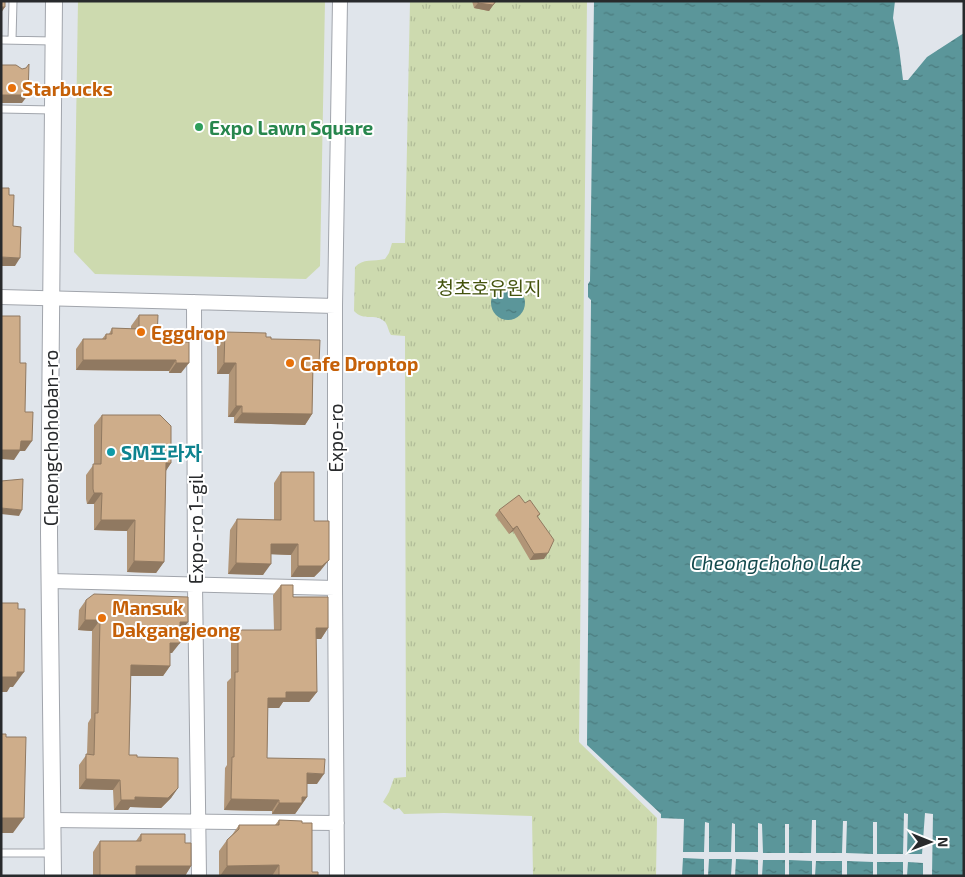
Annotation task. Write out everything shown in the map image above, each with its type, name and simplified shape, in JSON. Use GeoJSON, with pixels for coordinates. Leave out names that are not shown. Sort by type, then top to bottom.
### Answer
{"type":"FeatureCollection","features":[{"type":"Feature","properties":{"kind":"street","name":"Cheongchohoban-ro"},"geometry":{"type":"LineString","coordinates":[[53,876],[50,298],[54,1]]}},
{"type":"Feature","properties":{"kind":"street","name":"Expo-ro"},"geometry":{"type":"LineString","coordinates":[[337,876],[335,306],[340,1]]}},
{"type":"Feature","properties":{"kind":"street"},"geometry":{"type":"LineString","coordinates":[[1,297],[335,306]]}},
{"type":"Feature","properties":{"kind":"street","name":"Expo-ro 1-gil"},"geometry":{"type":"LineString","coordinates":[[194,302],[199,876]]}},
{"type":"Feature","properties":{"kind":"street"},"geometry":{"type":"LineString","coordinates":[[50,581],[335,588]]}},
{"type":"Feature","properties":{"kind":"street"},"geometry":{"type":"LineString","coordinates":[[52,820],[337,823]]}},
{"type":"Feature","properties":{"kind":"lane"},"geometry":{"type":"LineString","coordinates":[[12,40],[13,1]]}},
{"type":"Feature","properties":{"kind":"lane"},"geometry":{"type":"LineString","coordinates":[[1,40],[53,41]]}},
{"type":"Feature","properties":{"kind":"lane"},"geometry":{"type":"LineString","coordinates":[[3,109],[16,103]]}},
{"type":"Feature","properties":{"kind":"lane"},"geometry":{"type":"LineString","coordinates":[[3,109],[53,110]]}},
{"type":"Feature","properties":{"kind":"lane"},"geometry":{"type":"LineString","coordinates":[[1,853],[53,853]]}},
{"type":"Feature","properties":{"kind":"green space","name":"Expo Lawn Square"},"geometry":{"type":"Polygon","coordinates":[[[78,1],[325,1],[320,266],[306,279],[95,274],[74,252],[78,1]]]}},
{"type":"Feature","properties":{"kind":"green space","name":"청초호유원지"},"geometry":{"type":"Polygon","coordinates":[[[410,1],[587,1],[579,742],[657,818],[656,876],[533,876],[532,816],[444,813],[404,814],[399,808],[394,810],[383,802],[394,778],[406,777],[405,336],[391,335],[386,324],[381,319],[362,316],[354,311],[355,267],[361,262],[385,259],[392,243],[405,243],[410,1]]]}},
{"type":"Feature","properties":{"kind":"water","name":"Cheongchoho Lake"},"geometry":{"type":"Polygon","coordinates":[[[594,1],[895,1],[893,18],[903,80],[908,80],[927,57],[964,33],[964,876],[660,876],[661,814],[587,745],[591,300],[588,297],[588,284],[590,281],[594,1]]]}},
{"type":"Feature","properties":{"kind":"water"},"geometry":{"type":"Polygon","coordinates":[[[508,286],[515,287],[520,291],[524,296],[524,310],[520,315],[515,319],[508,320],[501,319],[496,315],[492,310],[491,303],[492,296],[496,291],[501,287],[508,286]]]}},
{"type":"Feature","properties":{"kind":"pier"},"geometry":{"type":"Polygon","coordinates":[[[904,813],[908,814],[907,854],[922,854],[925,813],[933,814],[932,876],[923,876],[923,863],[908,862],[907,876],[903,876],[903,862],[877,862],[877,876],[873,876],[873,862],[847,861],[847,876],[842,876],[842,861],[816,861],[815,876],[812,876],[812,861],[789,860],[789,876],[785,876],[785,860],[763,860],[762,876],[758,876],[758,860],[736,859],[735,876],[731,876],[732,859],[709,859],[708,876],[704,876],[704,859],[683,858],[682,876],[658,876],[659,818],[684,819],[683,852],[704,852],[705,822],[709,823],[709,852],[731,852],[732,823],[735,824],[735,852],[758,852],[758,823],[762,824],[763,853],[785,853],[785,824],[789,824],[789,853],[811,853],[812,820],[816,820],[816,853],[842,853],[843,821],[847,821],[846,853],[873,854],[873,822],[877,822],[877,854],[903,854],[904,813]]]}},
{"type":"Feature","properties":{"kind":"building"},"geometry":{"type":"Polygon","coordinates":[[[1,1],[5,1],[5,7],[1,7],[1,1]]]}},
{"type":"Feature","properties":{"kind":"building"},"geometry":{"type":"Polygon","coordinates":[[[478,1],[496,1],[493,5],[478,3],[478,1]]]}},
{"type":"Feature","properties":{"kind":"building","name":"Starbucks"},"geometry":{"type":"Polygon","coordinates":[[[29,64],[28,95],[1,95],[1,65],[16,65],[22,69],[26,68],[29,64]]]}},
{"type":"Feature","properties":{"kind":"building"},"geometry":{"type":"Polygon","coordinates":[[[1,188],[9,188],[9,195],[14,195],[13,226],[21,227],[20,258],[1,257],[1,188]]]}},
{"type":"Feature","properties":{"kind":"building"},"geometry":{"type":"Polygon","coordinates":[[[139,315],[158,315],[157,338],[161,338],[161,342],[189,342],[189,363],[176,363],[176,360],[83,360],[83,339],[106,339],[106,334],[112,334],[112,328],[139,329],[139,315]]]}},
{"type":"Feature","properties":{"kind":"building"},"geometry":{"type":"Polygon","coordinates":[[[1,316],[20,316],[20,363],[26,363],[25,412],[33,412],[32,441],[21,441],[20,450],[1,450],[1,316]]]}},
{"type":"Feature","properties":{"kind":"building"},"geometry":{"type":"Polygon","coordinates":[[[225,332],[266,333],[266,337],[271,337],[271,339],[320,340],[319,364],[313,364],[312,414],[242,413],[242,406],[236,406],[236,363],[224,363],[225,332]]]}},
{"type":"Feature","properties":{"kind":"building"},"geometry":{"type":"Polygon","coordinates":[[[102,415],[160,415],[171,426],[171,463],[166,463],[164,562],[134,561],[135,520],[101,520],[102,493],[94,493],[93,464],[101,464],[102,415]]]}},
{"type":"Feature","properties":{"kind":"building"},"geometry":{"type":"Polygon","coordinates":[[[281,472],[314,472],[314,521],[329,521],[329,560],[322,566],[298,566],[298,544],[271,544],[271,564],[236,563],[237,519],[281,520],[281,472]]]}},
{"type":"Feature","properties":{"kind":"building"},"geometry":{"type":"Polygon","coordinates":[[[23,479],[22,510],[1,508],[1,481],[23,479]]]}},
{"type":"Feature","properties":{"kind":"building"},"geometry":{"type":"Polygon","coordinates":[[[519,495],[525,503],[530,500],[540,514],[537,516],[554,540],[548,553],[534,554],[517,526],[513,529],[499,510],[519,495]]]}},
{"type":"Feature","properties":{"kind":"building"},"geometry":{"type":"Polygon","coordinates":[[[281,585],[293,585],[293,597],[328,597],[328,628],[316,628],[317,692],[286,692],[286,698],[268,698],[267,758],[325,759],[324,774],[307,773],[307,797],[302,797],[302,803],[279,803],[279,800],[231,799],[232,757],[234,757],[235,672],[238,672],[238,630],[281,630],[281,585]]]}},
{"type":"Feature","properties":{"kind":"building"},"geometry":{"type":"Polygon","coordinates":[[[94,594],[188,597],[188,622],[180,622],[180,643],[170,643],[170,666],[131,665],[129,755],[137,755],[137,757],[178,758],[178,788],[168,798],[135,797],[135,800],[121,800],[120,780],[86,779],[86,754],[94,755],[95,713],[98,713],[100,620],[85,620],[86,600],[94,594]]]}},
{"type":"Feature","properties":{"kind":"building"},"geometry":{"type":"Polygon","coordinates":[[[1,603],[18,603],[18,609],[25,609],[24,672],[17,672],[17,677],[1,677],[1,603]]]}},
{"type":"Feature","properties":{"kind":"building"},"geometry":{"type":"Polygon","coordinates":[[[1,734],[6,734],[6,737],[26,737],[24,818],[1,818],[1,734]]]}},
{"type":"Feature","properties":{"kind":"building"},"geometry":{"type":"Polygon","coordinates":[[[279,820],[312,823],[312,872],[318,872],[318,876],[279,876],[279,865],[227,866],[227,840],[239,829],[239,825],[279,825],[279,820]]]}},
{"type":"Feature","properties":{"kind":"building"},"geometry":{"type":"Polygon","coordinates":[[[141,834],[185,834],[185,843],[191,843],[191,866],[136,866],[136,876],[100,876],[100,841],[141,841],[141,834]]]}},
{"type":"Feature","properties":{"kind":"place","name":"Starbucks"},"geometry":{"type":"Point","coordinates":[12,88]}},
{"type":"Feature","properties":{"kind":"place","name":"Expo Lawn Square"},"geometry":{"type":"Point","coordinates":[199,127]}},
{"type":"Feature","properties":{"kind":"place","name":"Eggdrop"},"geometry":{"type":"Point","coordinates":[141,332]}},
{"type":"Feature","properties":{"kind":"place","name":"Cafe Droptop"},"geometry":{"type":"Point","coordinates":[290,363]}},
{"type":"Feature","properties":{"kind":"place","name":"SM프라자"},"geometry":{"type":"Point","coordinates":[111,452]}},
{"type":"Feature","properties":{"kind":"place","name":"Mansuk Dakgangjeong"},"geometry":{"type":"Point","coordinates":[102,618]}}]}
